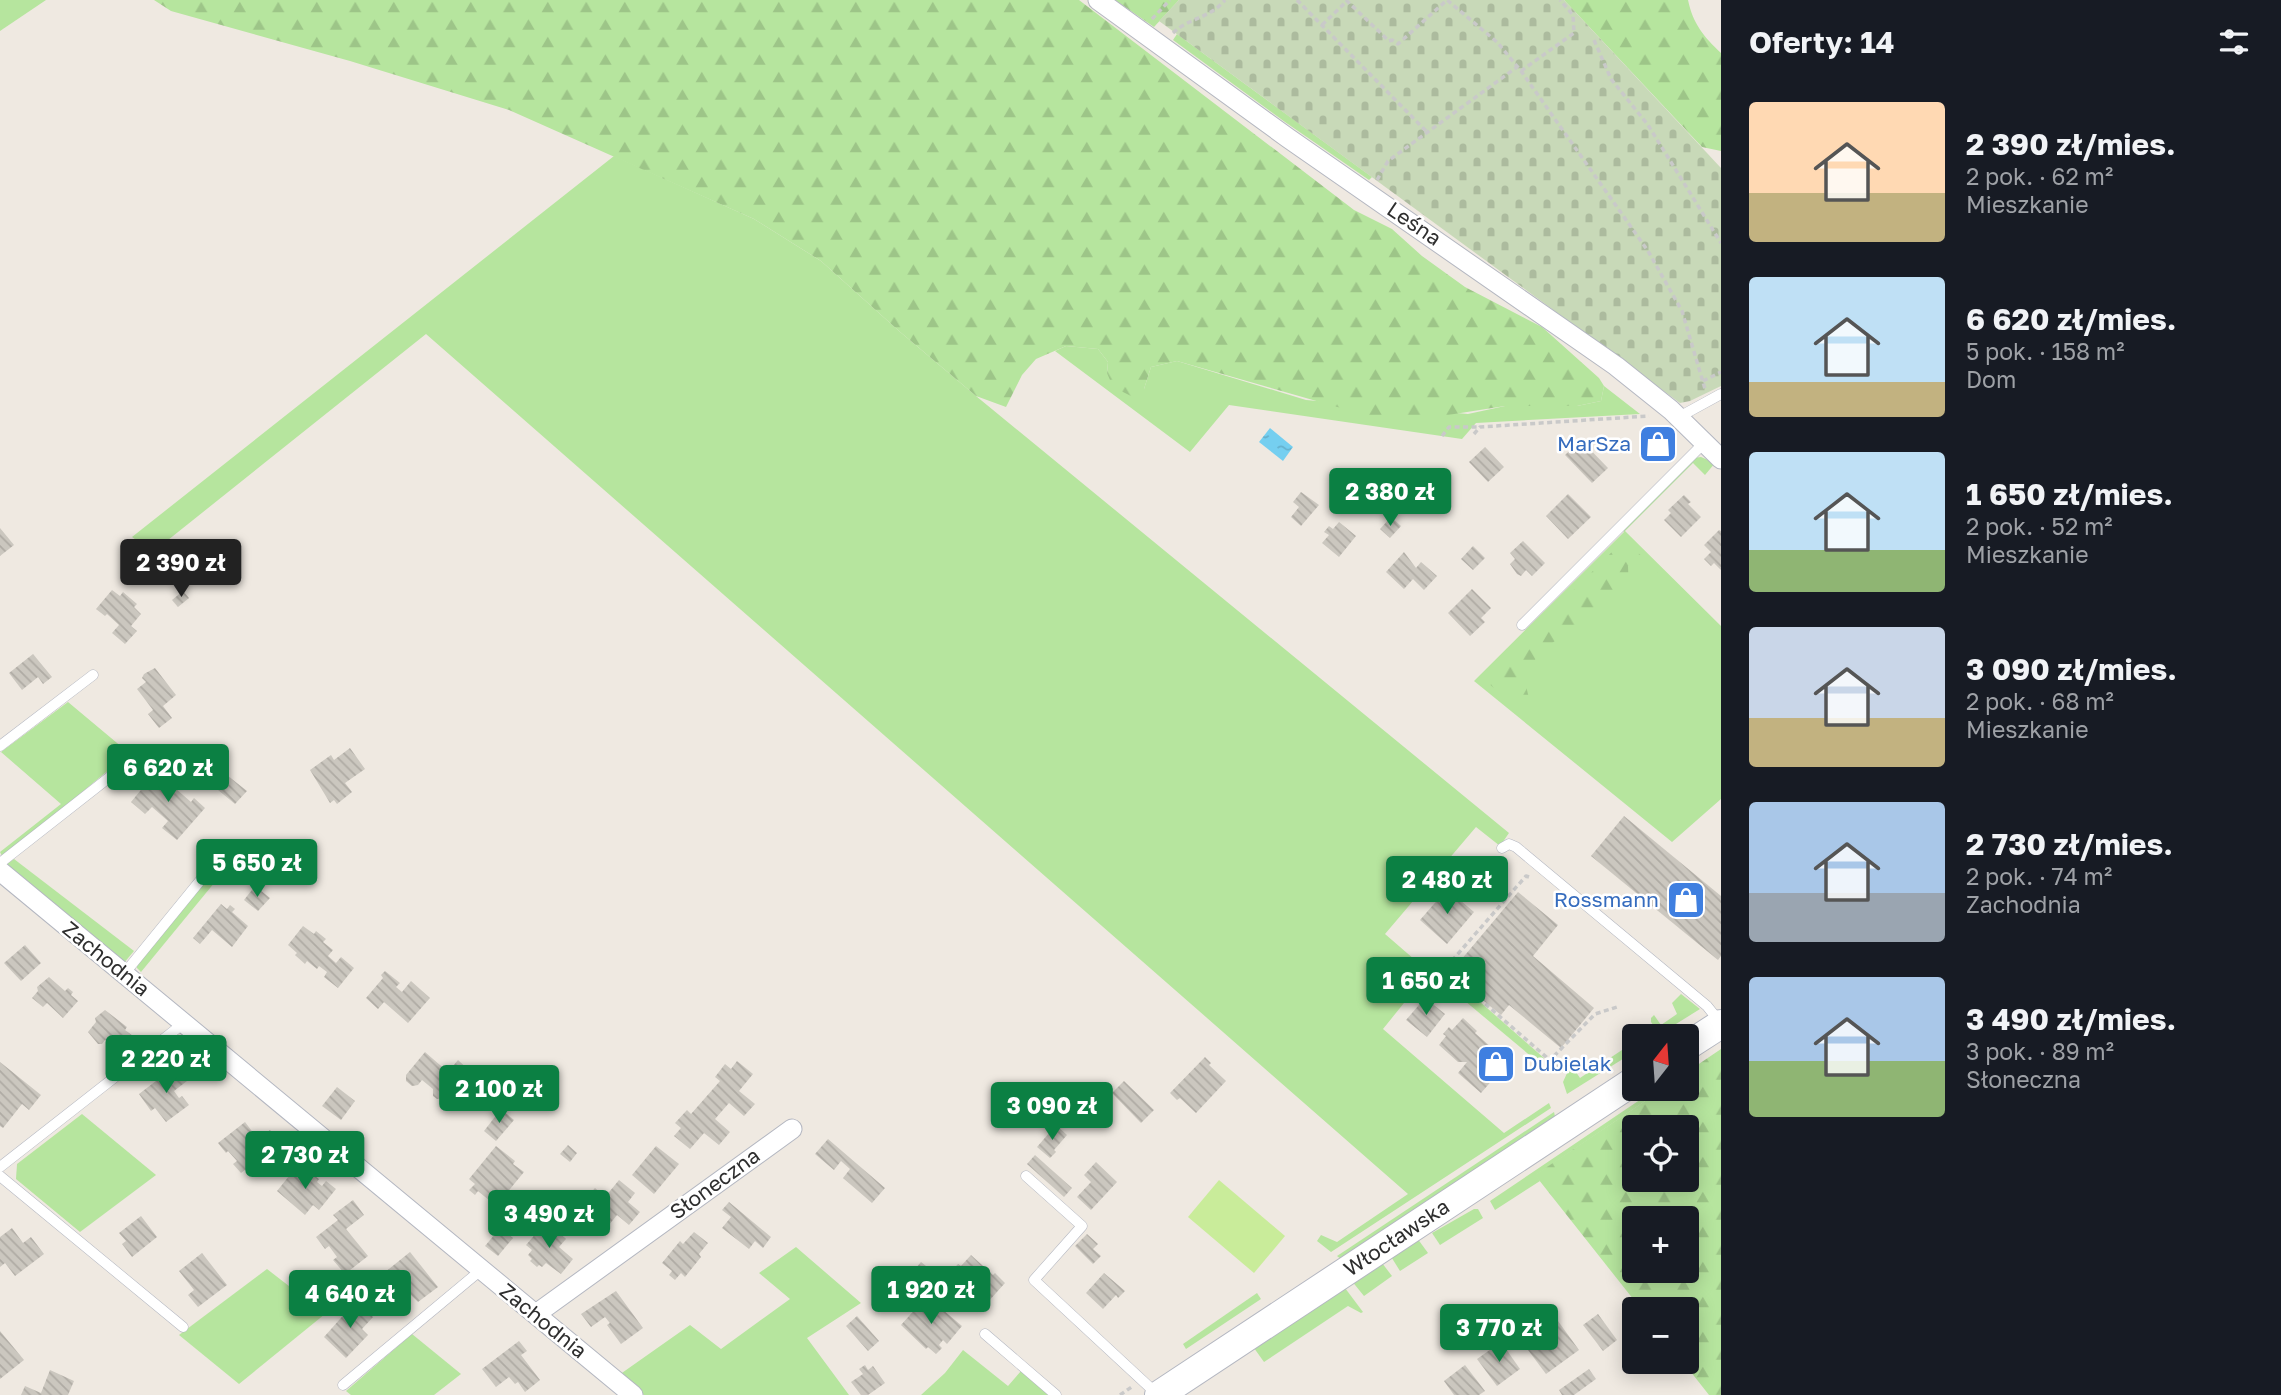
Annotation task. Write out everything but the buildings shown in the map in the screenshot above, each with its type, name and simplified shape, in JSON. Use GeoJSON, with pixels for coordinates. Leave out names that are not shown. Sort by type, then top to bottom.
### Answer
{"type":"FeatureCollection","features":[{"type":"Feature","properties":{"kind":"main road"},"geometry":{"type":"LineString","coordinates":[[1699,1038],[1721,1024]]}},
{"type":"Feature","properties":{"kind":"main road","name":"Włocławska"},"geometry":{"type":"LineString","coordinates":[[1158,1395],[1622,1089]]}},
{"type":"Feature","properties":{"kind":"street","name":"Leśna"},"geometry":{"type":"LineString","coordinates":[[1098,0],[1288,138],[1557,323],[1625,373],[1677,416],[1721,459]]}},
{"type":"Feature","properties":{"kind":"street","name":"Zachodnia"},"geometry":{"type":"LineString","coordinates":[[0,871],[634,1395]]}},
{"type":"Feature","properties":{"kind":"street","name":"Słoneczna"},"geometry":{"type":"LineString","coordinates":[[536,1314],[792,1129]]}},
{"type":"Feature","properties":{"kind":"lane"},"geometry":{"type":"LineString","coordinates":[[1677,416],[1721,394]]}},
{"type":"Feature","properties":{"kind":"lane"},"geometry":{"type":"LineString","coordinates":[[1522,625],[1705,442]]}},
{"type":"Feature","properties":{"kind":"lane"},"geometry":{"type":"LineString","coordinates":[[0,746],[93,675]]}},
{"type":"Feature","properties":{"kind":"lane"},"geometry":{"type":"LineString","coordinates":[[0,863],[139,754]]}},
{"type":"Feature","properties":{"kind":"lane"},"geometry":{"type":"LineString","coordinates":[[1502,848],[1510,844],[1516,847],[1707,1006],[1721,1024]]}},
{"type":"Feature","properties":{"kind":"lane"},"geometry":{"type":"LineString","coordinates":[[124,974],[226,849]]}},
{"type":"Feature","properties":{"kind":"lane"},"geometry":{"type":"LineString","coordinates":[[0,1167],[184,1023]]}},
{"type":"Feature","properties":{"kind":"lane"},"geometry":{"type":"LineString","coordinates":[[0,1176],[183,1327]]}},
{"type":"Feature","properties":{"kind":"lane"},"geometry":{"type":"LineString","coordinates":[[1026,1177],[1082,1226],[1034,1280],[1158,1395]]}},
{"type":"Feature","properties":{"kind":"lane"},"geometry":{"type":"LineString","coordinates":[[343,1385],[481,1270]]}},
{"type":"Feature","properties":{"kind":"lane"},"geometry":{"type":"LineString","coordinates":[[985,1334],[1056,1395]]}},
{"type":"Feature","properties":{"kind":"path"},"geometry":{"type":"LineString","coordinates":[[1145,25],[1170,0]]}},
{"type":"Feature","properties":{"kind":"path"},"geometry":{"type":"LineString","coordinates":[[1167,40],[1187,21],[1214,12],[1225,0]]}},
{"type":"Feature","properties":{"kind":"path"},"geometry":{"type":"LineString","coordinates":[[1297,0],[1427,132]]}},
{"type":"Feature","properties":{"kind":"path"},"geometry":{"type":"LineString","coordinates":[[1322,25],[1347,0],[1390,41],[1398,44],[1447,0],[1497,42],[1519,69],[1667,281],[1689,328],[1709,401]]}},
{"type":"Feature","properties":{"kind":"path"},"geometry":{"type":"LineString","coordinates":[[1374,184],[1388,161],[1519,69],[1572,36],[1575,30],[1573,15],[1560,0]]}},
{"type":"Feature","properties":{"kind":"path"},"geometry":{"type":"LineString","coordinates":[[1594,40],[1612,79],[1648,125],[1721,243]]}},
{"type":"Feature","properties":{"kind":"path"},"geometry":{"type":"LineString","coordinates":[[1703,381],[1721,372]]}},
{"type":"Feature","properties":{"kind":"path"},"geometry":{"type":"LineString","coordinates":[[1442,436],[1449,427],[1677,416]]}},
{"type":"Feature","properties":{"kind":"path"},"geometry":{"type":"LineString","coordinates":[[1604,419],[1605,428]]}},
{"type":"Feature","properties":{"kind":"path"},"geometry":{"type":"LineString","coordinates":[[1514,425],[1515,432]]}},
{"type":"Feature","properties":{"kind":"path"},"geometry":{"type":"LineString","coordinates":[[1474,434],[1480,427]]}},
{"type":"Feature","properties":{"kind":"path"},"geometry":{"type":"LineString","coordinates":[[1529,877],[1526,876],[1442,972],[1463,990],[1467,988],[1560,1069]]}},
{"type":"Feature","properties":{"kind":"path"},"geometry":{"type":"LineString","coordinates":[[1554,1056],[1595,1014],[1617,1007]]}},
{"type":"Feature","properties":{"kind":"green space"},"geometry":{"type":"Polygon","coordinates":[[[0,0],[46,0],[0,31],[0,0]]]}},
{"type":"Feature","properties":{"kind":"green space"},"geometry":{"type":"Polygon","coordinates":[[[154,0],[1079,0],[1354,210],[1392,229],[1422,256],[1465,287],[1542,327],[1599,378],[1604,386],[1601,401],[1577,406],[1505,406],[1429,418],[1369,416],[1177,361],[1151,367],[1144,389],[1131,396],[1113,387],[1107,373],[1108,362],[1098,349],[1066,346],[1036,359],[1022,375],[1006,407],[976,396],[821,261],[754,219],[509,110],[350,61],[171,11],[154,0]]]}},
{"type":"Feature","properties":{"kind":"green space"},"geometry":{"type":"Polygon","coordinates":[[[1115,0],[1179,0],[1154,27],[1115,0]]]}},
{"type":"Feature","properties":{"kind":"green space"},"geometry":{"type":"Polygon","coordinates":[[[1179,0],[1564,0],[1721,168],[1721,386],[1680,403],[1159,21],[1179,0]]]}},
{"type":"Feature","properties":{"kind":"green space"},"geometry":{"type":"Polygon","coordinates":[[[1564,0],[1688,0],[1700,30],[1721,53],[1721,151],[1702,147],[1564,0]]]}},
{"type":"Feature","properties":{"kind":"green space"},"geometry":{"type":"Polygon","coordinates":[[[1177,34],[1372,177],[1369,180],[1173,40],[1177,34]]]}},
{"type":"Feature","properties":{"kind":"green space"},"geometry":{"type":"Polygon","coordinates":[[[614,156],[754,219],[821,261],[976,396],[1509,833],[1500,846],[1476,827],[1385,934],[1429,972],[1383,1029],[1504,1133],[1549,1103],[1551,1108],[1331,1252],[1317,1241],[1321,1235],[1337,1242],[1408,1194],[426,334],[153,552],[132,537],[614,156]]]}},
{"type":"Feature","properties":{"kind":"green space"},"geometry":{"type":"Polygon","coordinates":[[[1066,346],[1098,349],[1108,362],[1107,373],[1144,389],[1151,367],[1177,361],[1306,400],[1468,414],[1505,406],[1577,406],[1601,401],[1604,386],[1640,414],[1476,423],[1462,439],[1229,405],[1190,452],[1055,351],[1066,346]]]}},
{"type":"Feature","properties":{"kind":"green space"},"geometry":{"type":"Polygon","coordinates":[[[1701,457],[1715,463],[1705,475],[1693,463],[1625,531],[1721,626],[1721,799],[1672,842],[1474,681],[1624,532],[1622,529],[1694,458],[1701,457]]]}},
{"type":"Feature","properties":{"kind":"green space"},"geometry":{"type":"Polygon","coordinates":[[[1625,539],[1721,638],[1721,648],[1637,562],[1628,566],[1629,592],[1605,607],[1588,627],[1562,637],[1540,654],[1527,679],[1529,697],[1524,704],[1497,691],[1484,679],[1625,539]]]}},
{"type":"Feature","properties":{"kind":"green space"},"geometry":{"type":"Polygon","coordinates":[[[68,702],[129,753],[3,858],[0,852],[61,804],[1,752],[68,702]]]}},
{"type":"Feature","properties":{"kind":"green space"},"geometry":{"type":"Polygon","coordinates":[[[14,859],[134,951],[123,964],[4,866],[14,859]]]}},
{"type":"Feature","properties":{"kind":"green space"},"geometry":{"type":"Polygon","coordinates":[[[208,877],[215,882],[141,972],[137,964],[208,877]]]}},
{"type":"Feature","properties":{"kind":"green space"},"geometry":{"type":"Polygon","coordinates":[[[1471,994],[1544,1058],[1539,1063],[1465,1001],[1471,994]]]}},
{"type":"Feature","properties":{"kind":"green space"},"geometry":{"type":"Polygon","coordinates":[[[1681,994],[1700,1009],[1676,1024],[1662,1024],[1677,1014],[1672,1003],[1681,994]]]}},
{"type":"Feature","properties":{"kind":"green space"},"geometry":{"type":"Polygon","coordinates":[[[1654,1015],[1660,1024],[1651,1022],[1654,1015]]]}},
{"type":"Feature","properties":{"kind":"green space"},"geometry":{"type":"Polygon","coordinates":[[[1721,1049],[1721,1395],[1709,1395],[1692,1374],[1699,1374],[1699,1297],[1632,1297],[1535,1175],[1622,1117],[1622,1192],[1699,1192],[1699,1115],[1624,1115],[1645,1101],[1699,1101],[1699,1064],[1721,1049]]]}},
{"type":"Feature","properties":{"kind":"green space"},"geometry":{"type":"Polygon","coordinates":[[[1622,1050],[1622,1060],[1567,1094],[1563,1082],[1568,1071],[1574,1069],[1580,1078],[1622,1050]]]}},
{"type":"Feature","properties":{"kind":"green space"},"geometry":{"type":"Polygon","coordinates":[[[1638,1101],[1645,1101],[1536,1175],[1540,1181],[1495,1210],[1490,1201],[1638,1101]]]}},
{"type":"Feature","properties":{"kind":"green space"},"geometry":{"type":"Polygon","coordinates":[[[1554,1112],[1556,1121],[1342,1260],[1337,1256],[1554,1112]]]}},
{"type":"Feature","properties":{"kind":"green space"},"geometry":{"type":"Polygon","coordinates":[[[82,1114],[156,1175],[80,1232],[16,1179],[17,1164],[82,1114]]]}},
{"type":"Feature","properties":{"kind":"green space"},"geometry":{"type":"Polygon","coordinates":[[[1219,1180],[1285,1236],[1254,1273],[1188,1217],[1219,1180]]]}},
{"type":"Feature","properties":{"kind":"green space"},"geometry":{"type":"Polygon","coordinates":[[[1478,1209],[1483,1218],[1440,1245],[1432,1233],[1478,1209]]]}},
{"type":"Feature","properties":{"kind":"green space"},"geometry":{"type":"Polygon","coordinates":[[[1417,1238],[1428,1253],[1400,1271],[1390,1255],[1417,1238]]]}},
{"type":"Feature","properties":{"kind":"green space"},"geometry":{"type":"Polygon","coordinates":[[[796,1247],[861,1303],[807,1338],[849,1395],[644,1395],[619,1375],[690,1325],[721,1349],[790,1299],[759,1273],[796,1247]]]}},
{"type":"Feature","properties":{"kind":"green space"},"geometry":{"type":"Polygon","coordinates":[[[1382,1263],[1392,1276],[1364,1296],[1351,1280],[1382,1263]]]}},
{"type":"Feature","properties":{"kind":"green space"},"geometry":{"type":"Polygon","coordinates":[[[267,1269],[325,1314],[239,1384],[179,1335],[267,1269]]]}},
{"type":"Feature","properties":{"kind":"green space"},"geometry":{"type":"Polygon","coordinates":[[[1342,1284],[1363,1312],[1348,1306],[1264,1362],[1254,1348],[1342,1284]]]}},
{"type":"Feature","properties":{"kind":"green space"},"geometry":{"type":"Polygon","coordinates":[[[1257,1293],[1261,1299],[1186,1349],[1183,1344],[1257,1293]]]}},
{"type":"Feature","properties":{"kind":"green space"},"geometry":{"type":"Polygon","coordinates":[[[412,1334],[461,1374],[434,1395],[351,1395],[346,1391],[412,1334]]]}},
{"type":"Feature","properties":{"kind":"green space"},"geometry":{"type":"Polygon","coordinates":[[[963,1350],[1008,1386],[1021,1371],[1049,1395],[921,1395],[945,1373],[963,1350]]]}},
{"type":"Feature","properties":{"kind":"water"},"geometry":{"type":"Polygon","coordinates":[[[1270,428],[1293,447],[1283,461],[1259,442],[1270,428]]]}},
{"type":"Feature","properties":{"kind":"place","name":"MarSza"},"geometry":{"type":"Point","coordinates":[1658,444]}},
{"type":"Feature","properties":{"kind":"place","name":"Rossmann"},"geometry":{"type":"Point","coordinates":[1686,900]}},
{"type":"Feature","properties":{"kind":"place","name":"Dubielak"},"geometry":{"type":"Point","coordinates":[1496,1064]}}]}
